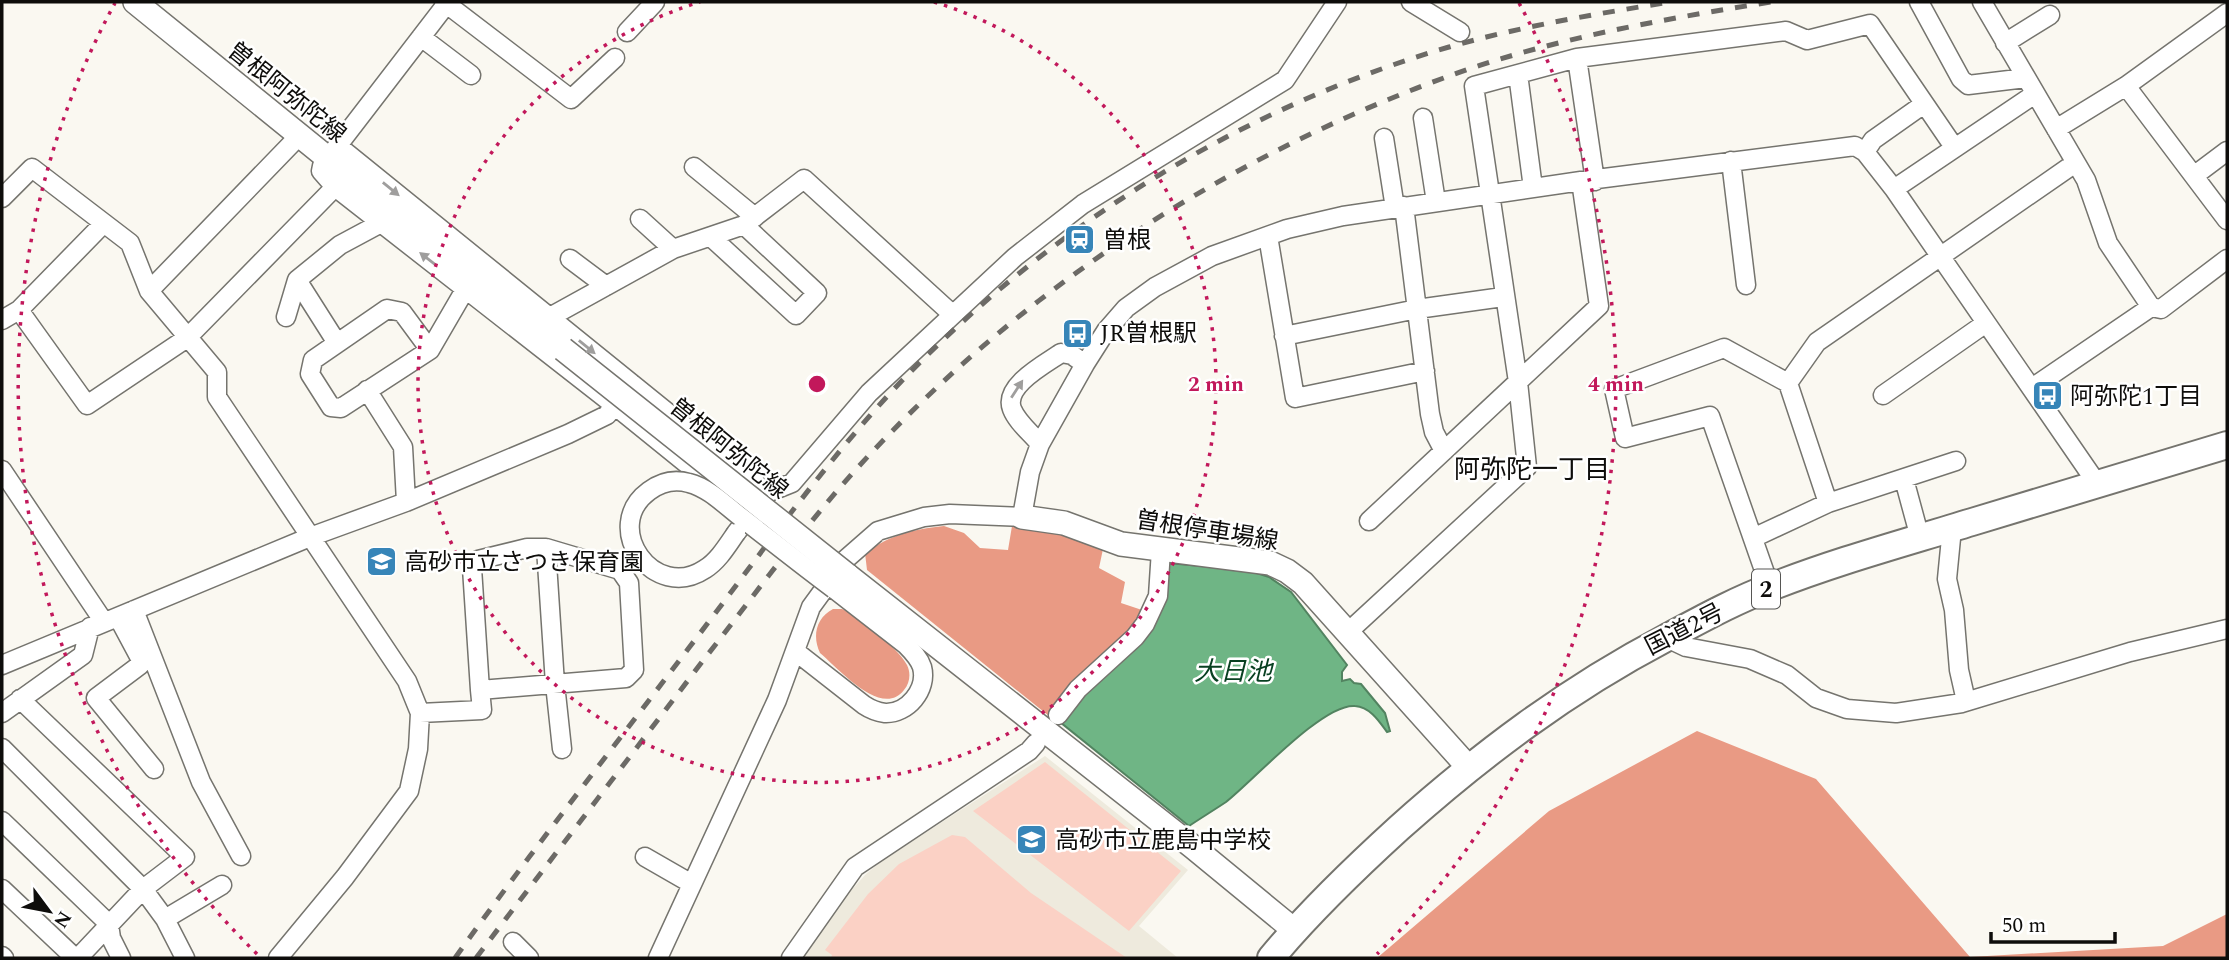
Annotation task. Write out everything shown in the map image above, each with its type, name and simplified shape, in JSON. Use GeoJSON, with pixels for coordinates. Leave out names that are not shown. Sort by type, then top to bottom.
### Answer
{"type":"FeatureCollection","features":[{"type":"Feature","properties":{"kind":"highway","name":"国道2号"},"geometry":{"type":"LineString","coordinates":[[1271,958],[1294,930],[1353,870],[1469,768],[1521,727],[1598,676],[1667,638],[1769,587],[1850,558],[2227,444]]}},
{"type":"Feature","properties":{"kind":"main road","name":"曽根阿弥陀線"},"geometry":{"type":"LineString","coordinates":[[135,2],[299,136],[332,152],[841,582],[1193,847],[1294,930]]}},
{"type":"Feature","properties":{"kind":"main road","name":"曽根停車場線"},"geometry":{"type":"LineString","coordinates":[[1021,517],[1064,523],[1121,544],[1270,563],[1287,570],[1303,583],[1469,768]]}},
{"type":"Feature","properties":{"kind":"street"},"geometry":{"type":"LineString","coordinates":[[614,57],[571,99],[446,2],[321,166],[321,171],[335,187],[750,515]]}},
{"type":"Feature","properties":{"kind":"street"},"geometry":{"type":"LineString","coordinates":[[627,32],[655,2]]}},
{"type":"Feature","properties":{"kind":"street"},"geometry":{"type":"LineString","coordinates":[[795,651],[864,705],[884,713],[901,710],[917,696],[923,676],[915,655],[841,582],[715,497],[691,483],[669,481],[652,489],[636,505],[631,518],[632,542],[644,564],[663,575],[675,578],[686,577],[705,569],[721,554],[736,533],[750,515],[767,493],[792,483],[869,393],[1015,257],[1083,204],[1285,80],[1337,2]]}},
{"type":"Feature","properties":{"kind":"street"},"geometry":{"type":"LineString","coordinates":[[1411,2],[1460,32]]}},
{"type":"Feature","properties":{"kind":"street"},"geometry":{"type":"LineString","coordinates":[[1919,2],[1961,79],[1968,85],[2025,78]]}},
{"type":"Feature","properties":{"kind":"street"},"geometry":{"type":"LineString","coordinates":[[1982,2],[2086,180],[2108,243],[2151,307],[2161,309],[2227,259]]}},
{"type":"Feature","properties":{"kind":"street"},"geometry":{"type":"LineString","coordinates":[[2056,129],[2126,86],[2227,13]]}},
{"type":"Feature","properties":{"kind":"street"},"geometry":{"type":"LineString","coordinates":[[2005,43],[2050,15]]}},
{"type":"Feature","properties":{"kind":"street"},"geometry":{"type":"LineString","coordinates":[[1347,633],[1527,467],[1518,382],[1503,297],[1474,86],[1577,58],[1786,31],[1807,40],[1870,24],[1954,147]]}},
{"type":"Feature","properties":{"kind":"street"},"geometry":{"type":"LineString","coordinates":[[421,37],[471,75]]}},
{"type":"Feature","properties":{"kind":"street"},"geometry":{"type":"LineString","coordinates":[[1369,521],[1599,306],[1577,58]]}},
{"type":"Feature","properties":{"kind":"street"},"geometry":{"type":"LineString","coordinates":[[1518,74],[1533,188]]}},
{"type":"Feature","properties":{"kind":"street"},"geometry":{"type":"LineString","coordinates":[[2126,86],[2227,220]]}},
{"type":"Feature","properties":{"kind":"street"},"geometry":{"type":"LineString","coordinates":[[1894,190],[2035,94]]}},
{"type":"Feature","properties":{"kind":"street"},"geometry":{"type":"LineString","coordinates":[[1865,152],[1873,140],[1924,104]]}},
{"type":"Feature","properties":{"kind":"street"},"geometry":{"type":"LineString","coordinates":[[1423,118],[1436,202]]}},
{"type":"Feature","properties":{"kind":"street"},"geometry":{"type":"LineString","coordinates":[[149,291],[299,136]]}},
{"type":"Feature","properties":{"kind":"street"},"geometry":{"type":"LineString","coordinates":[[1384,138],[1417,309],[1434,432],[1444,451]]}},
{"type":"Feature","properties":{"kind":"street"},"geometry":{"type":"LineString","coordinates":[[658,958],[778,700],[811,607],[846,559],[878,531],[924,517],[950,514],[1021,517],[1030,472],[1040,444],[1085,364],[1106,331],[1126,308],[1155,287],[1212,257],[1268,236],[1313,222],[1399,207],[1855,146],[1865,152],[1894,190],[2098,485]]}},
{"type":"Feature","properties":{"kind":"street"},"geometry":{"type":"LineString","coordinates":[[2195,175],[2227,151]]}},
{"type":"Feature","properties":{"kind":"street"},"geometry":{"type":"LineString","coordinates":[[332,152],[550,317],[767,493]]}},
{"type":"Feature","properties":{"kind":"street"},"geometry":{"type":"LineString","coordinates":[[1731,161],[1751,255],[1746,285]]}},
{"type":"Feature","properties":{"kind":"street"},"geometry":{"type":"LineString","coordinates":[[694,167],[750,221],[817,293],[796,315],[711,237]]}},
{"type":"Feature","properties":{"kind":"street"},"geometry":{"type":"LineString","coordinates":[[2,198],[32,168],[130,243],[149,291],[218,372],[217,397],[407,681],[420,713],[418,750],[409,791],[345,877],[278,958]]}},
{"type":"Feature","properties":{"kind":"street"},"geometry":{"type":"LineString","coordinates":[[1788,383],[1817,342],[2068,168]]}},
{"type":"Feature","properties":{"kind":"street"},"geometry":{"type":"LineString","coordinates":[[550,317],[673,249],[750,221],[804,179],[952,314]]}},
{"type":"Feature","properties":{"kind":"street"},"geometry":{"type":"LineString","coordinates":[[19,310],[87,405],[187,338],[335,187]]}},
{"type":"Feature","properties":{"kind":"street"},"geometry":{"type":"LineString","coordinates":[[640,219],[673,249]]}},
{"type":"Feature","properties":{"kind":"street"},"geometry":{"type":"LineString","coordinates":[[2,320],[19,310],[104,222]]}},
{"type":"Feature","properties":{"kind":"street"},"geometry":{"type":"LineString","coordinates":[[286,317],[297,280],[340,245],[381,223]]}},
{"type":"Feature","properties":{"kind":"street"},"geometry":{"type":"LineString","coordinates":[[1268,236],[1295,398],[1425,371]]}},
{"type":"Feature","properties":{"kind":"street"},"geometry":{"type":"LineString","coordinates":[[570,259],[606,286]]}},
{"type":"Feature","properties":{"kind":"street"},"geometry":{"type":"LineString","coordinates":[[297,280],[337,343]]}},
{"type":"Feature","properties":{"kind":"street"},"geometry":{"type":"LineString","coordinates":[[430,350],[401,312],[387,310],[313,360],[310,374],[331,407],[341,408],[430,350],[466,288]]}},
{"type":"Feature","properties":{"kind":"street"},"geometry":{"type":"LineString","coordinates":[[1284,336],[1417,309],[1503,297]]}},
{"type":"Feature","properties":{"kind":"street"},"geometry":{"type":"LineString","coordinates":[[2032,388],[2151,307]]}},
{"type":"Feature","properties":{"kind":"street"},"geometry":{"type":"LineString","coordinates":[[1883,395],[1986,323]]}},
{"type":"Feature","properties":{"kind":"street"},"geometry":{"type":"LineString","coordinates":[[1766,576],[1710,416],[1625,438],[1614,388],[1724,348],[1788,383],[1828,503]]}},
{"type":"Feature","properties":{"kind":"street"},"geometry":{"type":"LineString","coordinates":[[1040,444],[1010,406],[1011,394],[1023,379],[1061,353],[1072,355],[1085,364]]}},
{"type":"Feature","properties":{"kind":"street"},"geometry":{"type":"LineString","coordinates":[[2,665],[310,537],[406,502],[568,434],[607,415],[631,383]]}},
{"type":"Feature","properties":{"kind":"street"},"geometry":{"type":"LineString","coordinates":[[367,390],[403,447],[406,502]]}},
{"type":"Feature","properties":{"kind":"street"},"geometry":{"type":"LineString","coordinates":[[1753,538],[1828,503],[1904,479],[1956,461],[1828,503]]}},
{"type":"Feature","properties":{"kind":"street"},"geometry":{"type":"LineString","coordinates":[[2,470],[141,660],[140,665],[96,698],[154,769]]}},
{"type":"Feature","properties":{"kind":"street"},"geometry":{"type":"LineString","coordinates":[[1904,479],[1920,538]]}},
{"type":"Feature","properties":{"kind":"street"},"geometry":{"type":"LineString","coordinates":[[1952,528],[1947,579],[1954,610],[1959,670],[1966,701]]}},
{"type":"Feature","properties":{"kind":"street"},"geometry":{"type":"LineString","coordinates":[[420,713],[482,710],[480,690],[472,568],[478,560],[527,548],[546,548],[620,570],[629,583],[634,670],[626,678],[480,690]]}},
{"type":"Feature","properties":{"kind":"street"},"geometry":{"type":"LineString","coordinates":[[546,548],[562,749]]}},
{"type":"Feature","properties":{"kind":"street"},"geometry":{"type":"LineString","coordinates":[[1058,715],[1078,689],[1145,624],[1158,596],[1161,550]]}},
{"type":"Feature","properties":{"kind":"street"},"geometry":{"type":"LineString","coordinates":[[2,713],[83,654],[111,619]]}},
{"type":"Feature","properties":{"kind":"street"},"geometry":{"type":"LineString","coordinates":[[111,619],[241,856]]}},
{"type":"Feature","properties":{"kind":"street"},"geometry":{"type":"LineString","coordinates":[[1667,638],[1686,647],[1750,659],[1787,675],[1816,698],[1847,709],[1896,713],[1966,701],[2130,652],[2227,629]]}},
{"type":"Feature","properties":{"kind":"street"},"geometry":{"type":"LineString","coordinates":[[2,889],[76,958],[143,889],[185,857],[20,699]]}},
{"type":"Feature","properties":{"kind":"street"},"geometry":{"type":"LineString","coordinates":[[791,958],[855,867],[1029,751],[1036,743]]}},
{"type":"Feature","properties":{"kind":"street"},"geometry":{"type":"LineString","coordinates":[[2,748],[143,889],[165,919],[185,958]]}},
{"type":"Feature","properties":{"kind":"street"},"geometry":{"type":"LineString","coordinates":[[2,821],[109,924],[111,938],[121,958]]}},
{"type":"Feature","properties":{"kind":"street"},"geometry":{"type":"LineString","coordinates":[[645,857],[692,884]]}},
{"type":"Feature","properties":{"kind":"street"},"geometry":{"type":"LineString","coordinates":[[165,919],[222,885]]}},
{"type":"Feature","properties":{"kind":"street"},"geometry":{"type":"LineString","coordinates":[[513,942],[529,958]]}},
{"type":"Feature","properties":{"kind":"shaded area"},"geometry":{"type":"Polygon","coordinates":[[[944,526],[964,533],[980,548],[1008,550],[1012,526],[1073,536],[1103,549],[1099,568],[1125,582],[1121,603],[1145,611],[1049,716],[867,570],[865,553],[884,541],[921,529],[944,526]]]}},
{"type":"Feature","properties":{"kind":"shaded area"},"geometry":{"type":"Polygon","coordinates":[[[833,609],[851,613],[902,657],[908,668],[909,678],[904,690],[895,697],[884,699],[873,695],[849,679],[820,653],[816,640],[817,628],[823,617],[833,609]]]}},
{"type":"Feature","properties":{"kind":"shaded area"},"geometry":{"type":"Polygon","coordinates":[[[1697,731],[1816,779],[1970,957],[2163,946],[2227,914],[2227,958],[1377,958],[1549,811],[1697,731]]]}},
{"type":"Feature","properties":{"kind":"shaded area","name":"高砂市立鹿島中学校"},"geometry":{"type":"Polygon","coordinates":[[[1045,756],[1188,870],[1139,926],[1178,958],[802,958],[847,895],[866,874],[883,860],[1045,756]]]}},
{"type":"Feature","properties":{"kind":"shaded area"},"geometry":{"type":"Polygon","coordinates":[[[1045,762],[1181,871],[1129,931],[973,811],[1045,762]]]}},
{"type":"Feature","properties":{"kind":"shaded area"},"geometry":{"type":"Polygon","coordinates":[[[952,835],[965,837],[1031,893],[1127,958],[831,958],[832,955],[825,950],[868,894],[899,864],[952,835]]]}},
{"type":"Feature","properties":{"kind":"water","name":"大日池"},"geometry":{"type":"Polygon","coordinates":[[[1167,563],[1247,570],[1269,577],[1291,592],[1347,665],[1342,672],[1342,681],[1350,679],[1361,684],[1385,713],[1390,731],[1387,732],[1374,715],[1365,709],[1355,706],[1341,708],[1307,730],[1226,802],[1189,826],[1060,722],[1092,684],[1135,649],[1151,627],[1167,563]]]}},
{"type":"Feature","properties":{"kind":"railway"},"geometry":{"type":"LineString","coordinates":[[455,958],[541,841],[839,452],[893,390],[952,332],[1014,278],[1079,228],[1148,182],[1220,141],[1294,104],[1370,73],[1449,47],[1559,21],[1670,2]]}},
{"type":"Feature","properties":{"kind":"railway"},"geometry":{"type":"LineString","coordinates":[[476,958],[808,525],[851,474],[937,387],[1004,328],[1075,274],[1148,224],[1225,178],[1304,137],[1386,101],[1469,69],[1543,47],[1657,22],[1771,2]]}},
{"type":"Feature","properties":{"kind":"place","name":"曽根"},"geometry":{"type":"Point","coordinates":[1080,240]}},
{"type":"Feature","properties":{"kind":"place","name":"JR曽根駅"},"geometry":{"type":"Point","coordinates":[1077,333]}},
{"type":"Feature","properties":{"kind":"place","name":"阿弥陀1丁目"},"geometry":{"type":"Point","coordinates":[2047,396]}},
{"type":"Feature","properties":{"kind":"place","name":"高砂市立さつき保育園"},"geometry":{"type":"Point","coordinates":[381,562]}},
{"type":"Feature","properties":{"kind":"place","name":"高砂市立鹿島中学校"},"geometry":{"type":"Point","coordinates":[1032,840]}},
{"type":"Feature","properties":{"kind":"district","name":"阿弥陀一丁目"},"geometry":{"type":"Point","coordinates":[1532,469]}}]}
